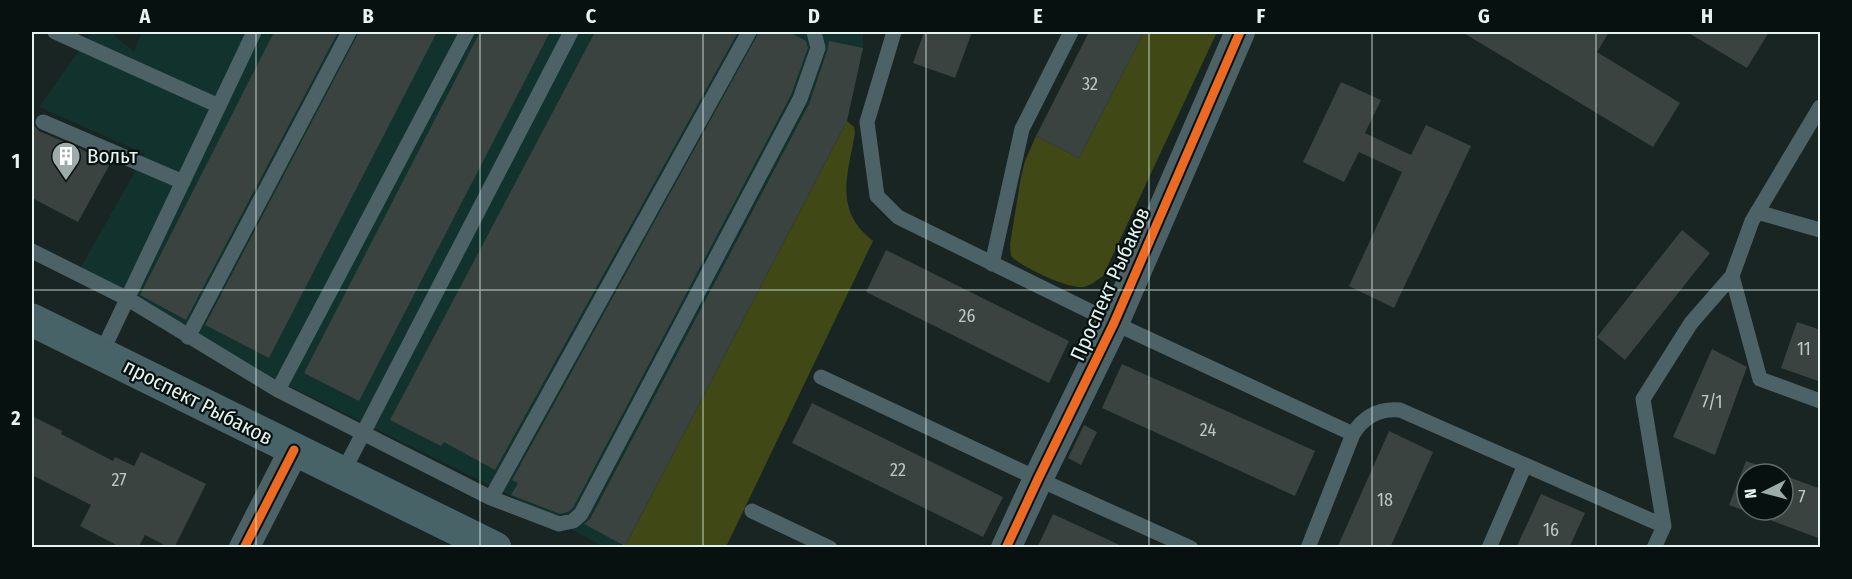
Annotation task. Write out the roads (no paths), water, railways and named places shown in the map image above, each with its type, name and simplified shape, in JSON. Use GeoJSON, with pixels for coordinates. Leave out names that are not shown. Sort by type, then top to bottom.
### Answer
{"type":"FeatureCollection","features":[{"type":"Feature","properties":{"kind":"main road","name":"проспект Рыбаков"},"geometry":{"type":"LineString","coordinates":[[32,320],[495,548]]}},
{"type":"Feature","properties":{"kind":"street","name":"Проспект Рыбаков"},"geometry":{"type":"LineString","coordinates":[[1006,548],[1114,323],[1240,32]]}},
{"type":"Feature","properties":{"kind":"street"},"geometry":{"type":"LineString","coordinates":[[244,548],[294,450]]}},
{"type":"Feature","properties":{"kind":"lane"},"geometry":{"type":"LineString","coordinates":[[55,32],[219,106]]}},
{"type":"Feature","properties":{"kind":"lane"},"geometry":{"type":"LineString","coordinates":[[101,354],[254,32]]}},
{"type":"Feature","properties":{"kind":"lane"},"geometry":{"type":"LineString","coordinates":[[189,337],[349,32]]}},
{"type":"Feature","properties":{"kind":"lane"},"geometry":{"type":"LineString","coordinates":[[278,390],[467,32]]}},
{"type":"Feature","properties":{"kind":"lane"},"geometry":{"type":"LineString","coordinates":[[343,472],[571,32]]}},
{"type":"Feature","properties":{"kind":"lane"},"geometry":{"type":"LineString","coordinates":[[491,498],[748,32]]}},
{"type":"Feature","properties":{"kind":"lane"},"geometry":{"type":"LineString","coordinates":[[32,251],[128,299],[278,390],[361,434],[491,498],[559,524],[568,523],[581,514],[800,99],[818,48],[814,32]]}},
{"type":"Feature","properties":{"kind":"lane"},"geometry":{"type":"LineString","coordinates":[[894,32],[867,122],[877,196],[898,217],[1114,323],[1353,434]]}},
{"type":"Feature","properties":{"kind":"lane"},"geometry":{"type":"LineString","coordinates":[[992,264],[1022,129],[1071,32]]}},
{"type":"Feature","properties":{"kind":"lane"},"geometry":{"type":"LineString","coordinates":[[1654,548],[1664,526],[1642,399],[1691,324],[1732,276],[1752,221],[1821,107]]}},
{"type":"Feature","properties":{"kind":"lane"},"geometry":{"type":"LineString","coordinates":[[43,122],[183,182]]}},
{"type":"Feature","properties":{"kind":"lane"},"geometry":{"type":"LineString","coordinates":[[1757,212],[1821,230]]}},
{"type":"Feature","properties":{"kind":"lane"},"geometry":{"type":"LineString","coordinates":[[1732,276],[1760,379],[1821,401]]}},
{"type":"Feature","properties":{"kind":"lane"},"geometry":{"type":"LineString","coordinates":[[821,377],[1191,548]]}},
{"type":"Feature","properties":{"kind":"lane"},"geometry":{"type":"LineString","coordinates":[[1308,548],[1353,434],[1363,421],[1375,413],[1387,410],[1400,410],[1664,526]]}},
{"type":"Feature","properties":{"kind":"lane"},"geometry":{"type":"LineString","coordinates":[[1489,548],[1525,465]]}},
{"type":"Feature","properties":{"kind":"lane"},"geometry":{"type":"LineString","coordinates":[[752,510],[830,548]]}},
{"type":"Feature","properties":{"kind":"place","name":"Вольт"},"geometry":{"type":"Point","coordinates":[66,182]}}]}
